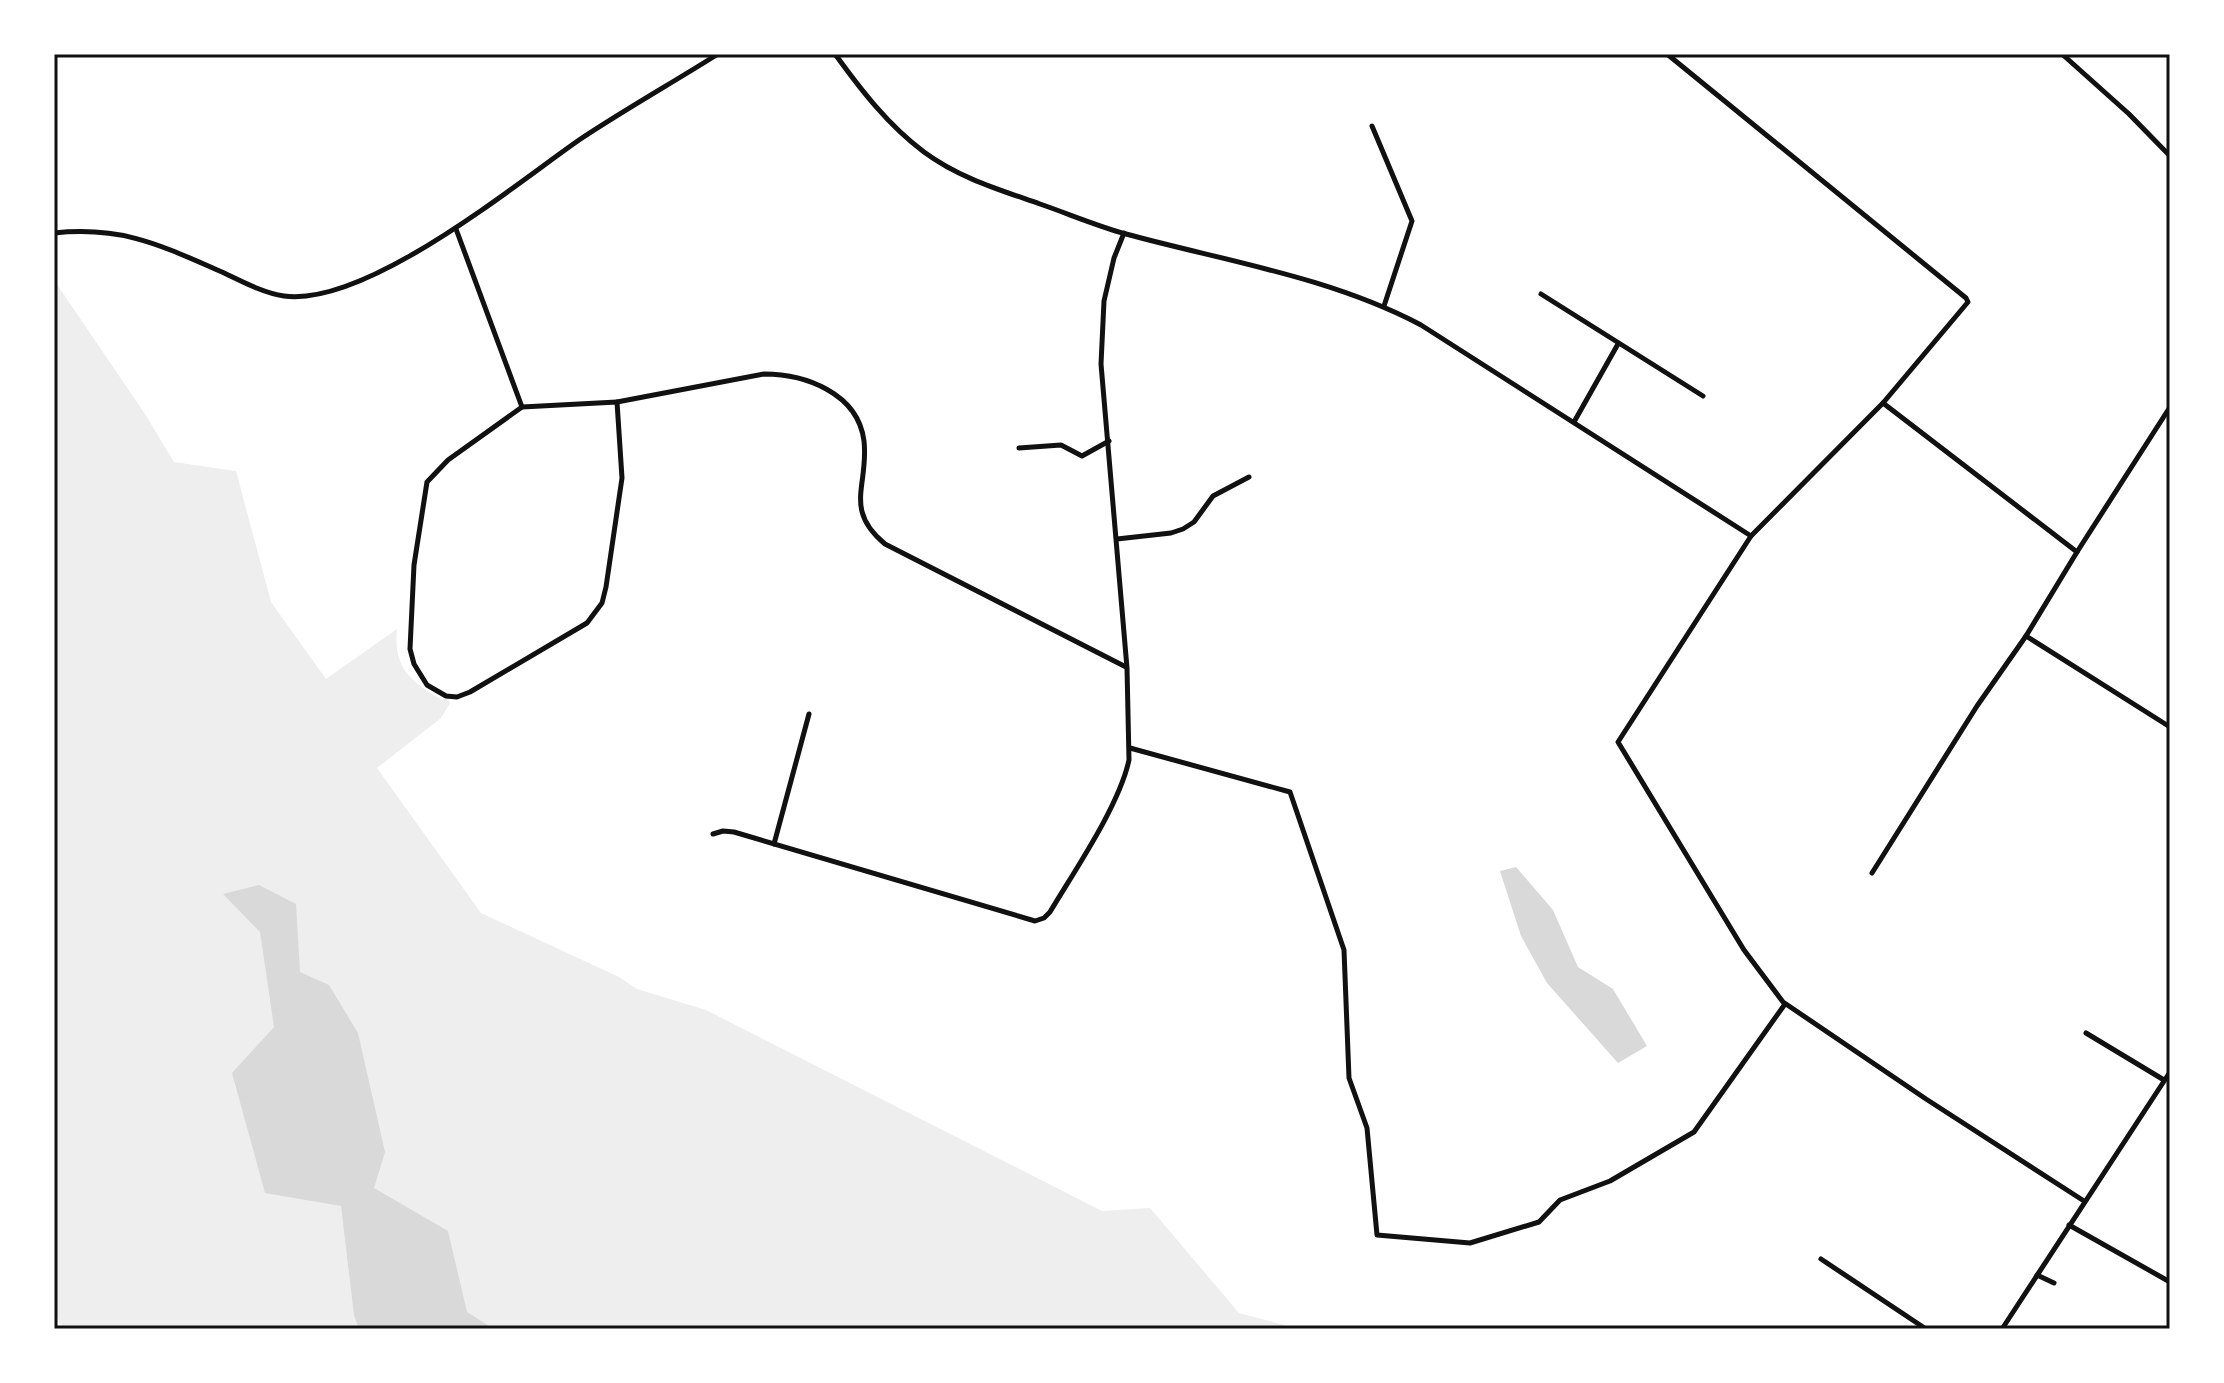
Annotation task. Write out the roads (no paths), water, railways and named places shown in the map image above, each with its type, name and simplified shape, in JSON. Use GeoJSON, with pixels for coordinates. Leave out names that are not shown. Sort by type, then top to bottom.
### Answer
{"type":"FeatureCollection","features":[{"type":"Feature","properties":{"kind":"street"},"geometry":{"type":"LineString","coordinates":[[54,233],[96,231],[138,237],[278,295],[295,296],[340,288],[366,278],[456,229],[582,139],[718,54]]}},
{"type":"Feature","properties":{"kind":"street"},"geometry":{"type":"LineString","coordinates":[[835,54],[867,98],[906,137],[942,165],[970,179],[1124,233],[1265,269],[1384,306],[1421,325],[1751,536]]}},
{"type":"Feature","properties":{"kind":"street"},"geometry":{"type":"LineString","coordinates":[[1667,54],[1968,302],[1883,403],[1751,536],[1618,742],[1744,950],[1785,1004],[2084,1201]]}},
{"type":"Feature","properties":{"kind":"street"},"geometry":{"type":"LineString","coordinates":[[2062,54],[2170,156]]}},
{"type":"Feature","properties":{"kind":"street"},"geometry":{"type":"LineString","coordinates":[[1372,126],[1412,221],[1384,306]]}},
{"type":"Feature","properties":{"kind":"street"},"geometry":{"type":"LineString","coordinates":[[456,229],[522,407]]}},
{"type":"Feature","properties":{"kind":"street"},"geometry":{"type":"LineString","coordinates":[[713,834],[734,832],[1035,921],[1050,912],[1103,821],[1127,772],[1130,748],[1127,668],[1101,364],[1101,325],[1114,258],[1124,233]]}},
{"type":"Feature","properties":{"kind":"street"},"geometry":{"type":"LineString","coordinates":[[1541,294],[1703,396]]}},
{"type":"Feature","properties":{"kind":"street"},"geometry":{"type":"LineString","coordinates":[[1574,422],[1618,344]]}},
{"type":"Feature","properties":{"kind":"street"},"geometry":{"type":"LineString","coordinates":[[617,402],[622,478],[602,603],[587,623],[470,692],[457,697],[446,696],[427,685],[414,664],[410,649],[414,565],[425,490],[432,474],[522,407],[617,402],[764,374],[798,377],[831,391],[852,413],[864,441],[860,503],[865,524],[885,544],[1127,668]]}},
{"type":"Feature","properties":{"kind":"street"},"geometry":{"type":"LineString","coordinates":[[1883,403],[2077,552]]}},
{"type":"Feature","properties":{"kind":"street"},"geometry":{"type":"LineString","coordinates":[[1872,873],[2170,407]]}},
{"type":"Feature","properties":{"kind":"street"},"geometry":{"type":"LineString","coordinates":[[1019,448],[1061,445],[1082,456],[1109,441]]}},
{"type":"Feature","properties":{"kind":"street"},"geometry":{"type":"LineString","coordinates":[[1117,539],[1183,529],[1194,522],[1213,496],[1249,477]]}},
{"type":"Feature","properties":{"kind":"street"},"geometry":{"type":"LineString","coordinates":[[2026,636],[2170,727]]}},
{"type":"Feature","properties":{"kind":"street"},"geometry":{"type":"LineString","coordinates":[[774,844],[809,714]]}},
{"type":"Feature","properties":{"kind":"street"},"geometry":{"type":"LineString","coordinates":[[1130,748],[1290,792],[1344,950],[1349,1078],[1367,1128],[1377,1235],[1470,1243],[1539,1222],[1560,1200],[1610,1181],[1694,1132],[1785,1004]]}},
{"type":"Feature","properties":{"kind":"street"},"geometry":{"type":"LineString","coordinates":[[2086,1033],[2164,1080]]}},
{"type":"Feature","properties":{"kind":"street"},"geometry":{"type":"LineString","coordinates":[[2002,1329],[2170,1072]]}},
{"type":"Feature","properties":{"kind":"street"},"geometry":{"type":"LineString","coordinates":[[2069,1225],[2170,1282]]}},
{"type":"Feature","properties":{"kind":"street"},"geometry":{"type":"LineString","coordinates":[[1821,1259],[1926,1329]]}},
{"type":"Feature","properties":{"kind":"street"},"geometry":{"type":"LineString","coordinates":[[2037,1275],[2054,1283]]}}]}
